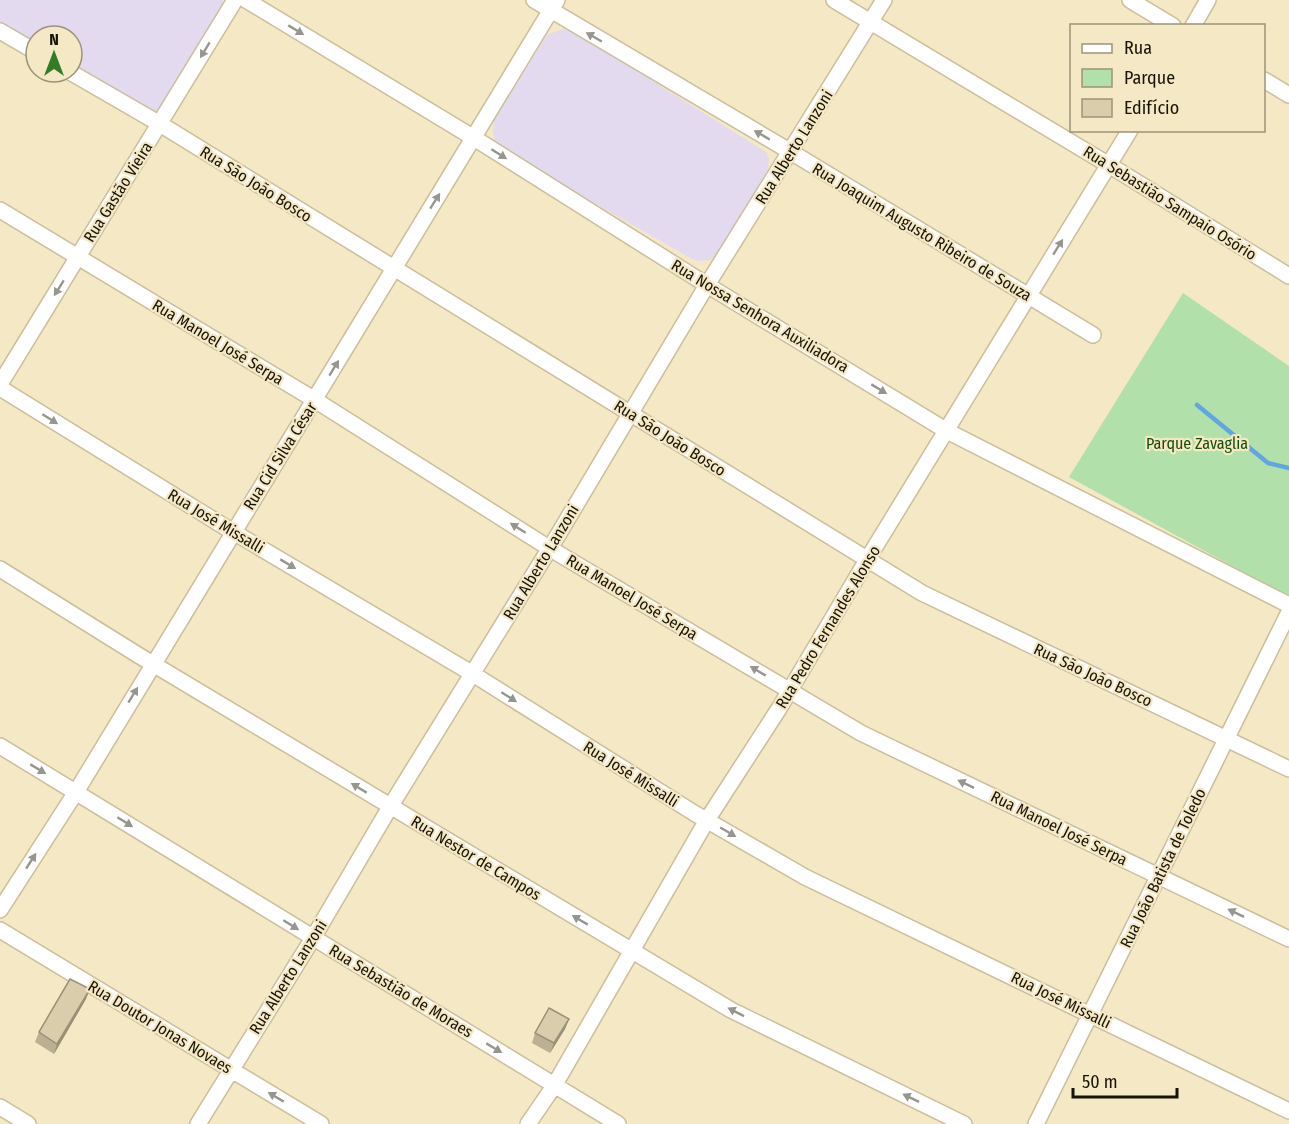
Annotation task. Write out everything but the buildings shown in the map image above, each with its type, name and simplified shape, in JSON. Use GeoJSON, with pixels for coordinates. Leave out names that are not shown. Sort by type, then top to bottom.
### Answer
{"type":"FeatureCollection","features":[{"type":"Feature","properties":{"kind":"street","name":"Rua Gastão Vieira"},"geometry":{"type":"LineString","coordinates":[[0,386],[235,0]]}},
{"type":"Feature","properties":{"kind":"street","name":"Rua Nossa Senhora Auxiliadora"},"geometry":{"type":"LineString","coordinates":[[246,0],[474,138],[707,285],[947,430],[1289,605]]}},
{"type":"Feature","properties":{"kind":"street","name":"Rua Joaquim Augusto Ribeiro de Souza"},"geometry":{"type":"LineString","coordinates":[[534,0],[554,5],[1027,297],[1093,335]]}},
{"type":"Feature","properties":{"kind":"street","name":"Rua Sebastião Sampaio Osório"},"geometry":{"type":"LineString","coordinates":[[834,0],[1289,276]]}},
{"type":"Feature","properties":{"kind":"street","name":"Rua Alberto Lanzoni"},"geometry":{"type":"LineString","coordinates":[[198,1124],[313,938],[707,285],[884,0]]}},
{"type":"Feature","properties":{"kind":"street"},"geometry":{"type":"LineString","coordinates":[[1130,0],[1170,24]]}},
{"type":"Feature","properties":{"kind":"street"},"geometry":{"type":"LineString","coordinates":[[1194,24],[1208,0]]}},
{"type":"Feature","properties":{"kind":"street","name":"Rua Cid Silva César"},"geometry":{"type":"LineString","coordinates":[[0,910],[76,792],[554,5]]}},
{"type":"Feature","properties":{"kind":"street"},"geometry":{"type":"LineString","coordinates":[[0,32],[24,45]]}},
{"type":"Feature","properties":{"kind":"street","name":"Rua São João Bosco"},"geometry":{"type":"LineString","coordinates":[[84,80],[160,124],[922,594],[1289,769]]}},
{"type":"Feature","properties":{"kind":"street"},"geometry":{"type":"LineString","coordinates":[[1265,81],[1289,95]]}},
{"type":"Feature","properties":{"kind":"street","name":"Rua Pedro Fernandes Alonso"},"geometry":{"type":"LineString","coordinates":[[528,1124],[554,1086],[630,950],[707,820],[790,690],[1129,132]]}},
{"type":"Feature","properties":{"kind":"street","name":"Rua Manoel José Serpa"},"geometry":{"type":"LineString","coordinates":[[0,210],[315,400],[549,548],[861,734],[1289,939]]}},
{"type":"Feature","properties":{"kind":"street","name":"Rua José Missalli"},"geometry":{"type":"LineString","coordinates":[[0,386],[233,532],[473,674],[707,820],[805,877],[1289,1111]]}},
{"type":"Feature","properties":{"kind":"street","name":"Rua Nestor de Campos"},"geometry":{"type":"LineString","coordinates":[[0,569],[390,807],[731,1010],[964,1124]]}},
{"type":"Feature","properties":{"kind":"street","name":"Rua João Batista de Toledo"},"geometry":{"type":"LineString","coordinates":[[1036,1124],[1289,612]]}},
{"type":"Feature","properties":{"kind":"street","name":"Rua Sebastião de Moraes"},"geometry":{"type":"LineString","coordinates":[[0,747],[618,1124]]}},
{"type":"Feature","properties":{"kind":"street","name":"Rua Doutor Jonas Novaes"},"geometry":{"type":"LineString","coordinates":[[0,930],[321,1124]]}},
{"type":"Feature","properties":{"kind":"street"},"geometry":{"type":"LineString","coordinates":[[0,1107],[28,1124]]}},
{"type":"Feature","properties":{"kind":"shaded area"},"geometry":{"type":"Polygon","coordinates":[[[0,0],[223,0],[220,12],[160,107],[150,112],[84,73],[84,24],[24,24],[24,38],[0,23],[0,0]]]}},
{"type":"Feature","properties":{"kind":"shaded area"},"geometry":{"type":"Polygon","coordinates":[[[563,29],[571,30],[766,152],[769,159],[768,169],[718,255],[710,260],[699,261],[690,258],[500,149],[494,142],[494,120],[547,35],[563,29]]]}},
{"type":"Feature","properties":{"kind":"green space","name":"Parque Zavaglia"},"geometry":{"type":"Polygon","coordinates":[[[1183,293],[1289,366],[1289,597],[1069,477],[1183,293]]]}},
{"type":"Feature","properties":{"kind":"waterway"},"geometry":{"type":"LineString","coordinates":[[1197,405],[1268,463],[1289,468]]}}]}
